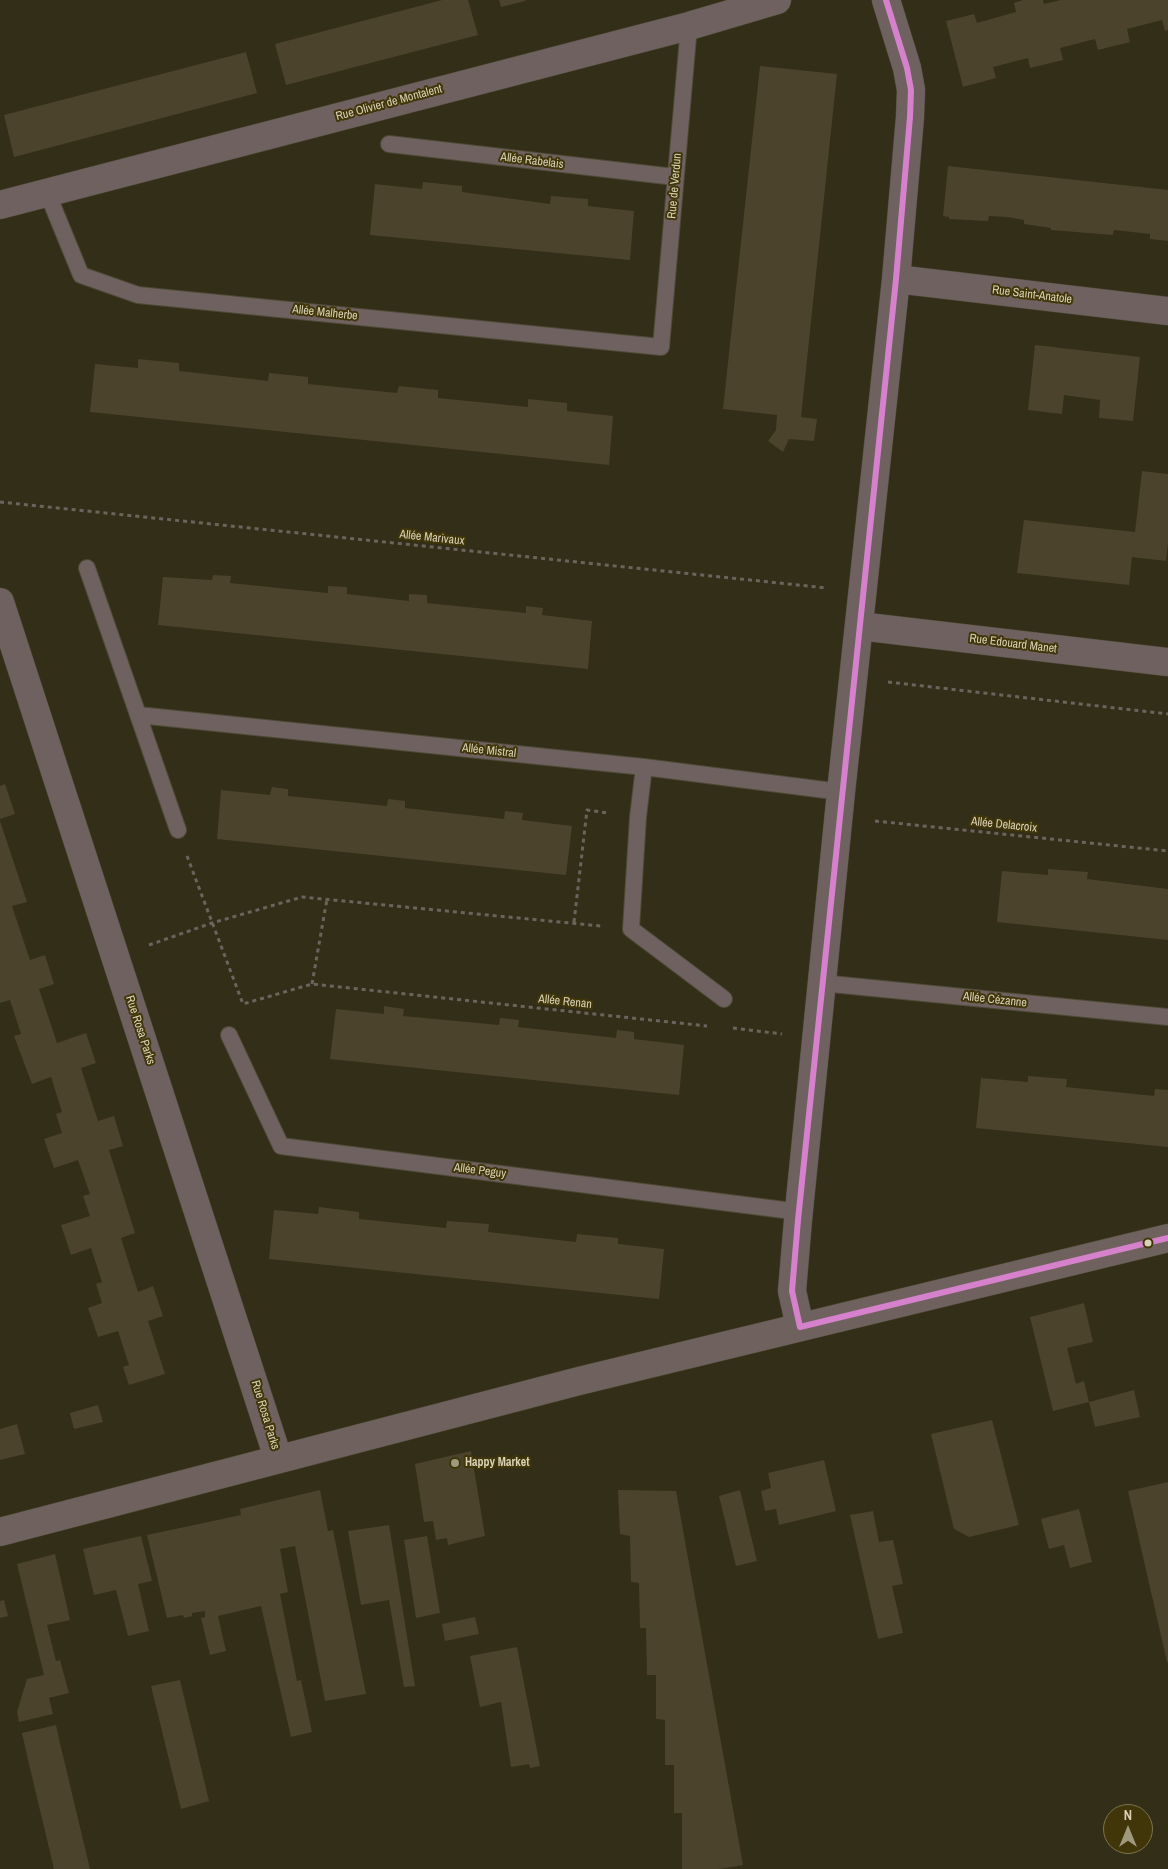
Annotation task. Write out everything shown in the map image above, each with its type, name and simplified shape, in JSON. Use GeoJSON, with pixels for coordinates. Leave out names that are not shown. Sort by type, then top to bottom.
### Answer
{"type":"FeatureCollection","features":[{"type":"Feature","properties":{"kind":"street","name":"Rue Olivier de Montalent"},"geometry":{"type":"LineString","coordinates":[[0,205],[689,26],[777,0]]}},
{"type":"Feature","properties":{"kind":"street"},"geometry":{"type":"LineString","coordinates":[[800,1327],[792,1291],[839,805],[896,279],[911,90],[907,68],[886,0]]}},
{"type":"Feature","properties":{"kind":"street","name":"Rue Saint-Anatole"},"geometry":{"type":"LineString","coordinates":[[896,279],[1168,311]]}},
{"type":"Feature","properties":{"kind":"street","name":"Rue Rosa Parks"},"geometry":{"type":"LineString","coordinates":[[0,602],[278,1458]]}},
{"type":"Feature","properties":{"kind":"street","name":"Rue Edouard Manet"},"geometry":{"type":"LineString","coordinates":[[859,626],[1168,662]]}},
{"type":"Feature","properties":{"kind":"street"},"geometry":{"type":"LineString","coordinates":[[0,1532],[278,1458],[800,1327],[1168,1238]]}},
{"type":"Feature","properties":{"kind":"lane","name":"Rue de Verdun"},"geometry":{"type":"LineString","coordinates":[[661,347],[689,26]]}},
{"type":"Feature","properties":{"kind":"lane","name":"Allée Rabelais"},"geometry":{"type":"LineString","coordinates":[[389,144],[675,177]]}},
{"type":"Feature","properties":{"kind":"lane","name":"Allée Malherbe"},"geometry":{"type":"LineString","coordinates":[[47,192],[81,275],[138,295],[661,347]]}},
{"type":"Feature","properties":{"kind":"lane"},"geometry":{"type":"LineString","coordinates":[[87,568],[178,830]]}},
{"type":"Feature","properties":{"kind":"lane","name":"Allée Mistral"},"geometry":{"type":"LineString","coordinates":[[138,715],[644,767],[839,805]]}},
{"type":"Feature","properties":{"kind":"lane"},"geometry":{"type":"LineString","coordinates":[[644,767],[638,817],[631,929],[724,999]]}},
{"type":"Feature","properties":{"kind":"lane","name":"Allée Cézanne"},"geometry":{"type":"LineString","coordinates":[[822,983],[1168,1017]]}},
{"type":"Feature","properties":{"kind":"lane","name":"Allée Peguy"},"geometry":{"type":"LineString","coordinates":[[229,1035],[281,1146],[800,1212]]}},
{"type":"Feature","properties":{"kind":"path","name":"Allée Marivaux"},"geometry":{"type":"LineString","coordinates":[[0,502],[831,589],[862,598]]}},
{"type":"Feature","properties":{"kind":"path"},"geometry":{"type":"LineString","coordinates":[[853,678],[1168,714]]}},
{"type":"Feature","properties":{"kind":"path","name":"Allée Delacroix"},"geometry":{"type":"LineString","coordinates":[[839,805],[1168,851]]}},
{"type":"Feature","properties":{"kind":"path"},"geometry":{"type":"LineString","coordinates":[[574,922],[587,810],[638,817]]}},
{"type":"Feature","properties":{"kind":"path"},"geometry":{"type":"LineString","coordinates":[[178,830],[243,1004],[312,984],[327,900]]}},
{"type":"Feature","properties":{"kind":"path"},"geometry":{"type":"LineString","coordinates":[[116,957],[212,923],[302,897],[631,929]]}},
{"type":"Feature","properties":{"kind":"path","name":"Allée Renan"},"geometry":{"type":"LineString","coordinates":[[312,984],[717,1027]]}},
{"type":"Feature","properties":{"kind":"path"},"geometry":{"type":"LineString","coordinates":[[727,1028],[816,1037]]}},
{"type":"Feature","properties":{"kind":"building"},"geometry":{"type":"Polygon","coordinates":[[[442,0],[468,0],[478,35],[286,85],[275,44],[442,0]]]}},
{"type":"Feature","properties":{"kind":"building"},"geometry":{"type":"Polygon","coordinates":[[[499,0],[525,0],[525,1],[501,7],[499,0]]]}},
{"type":"Feature","properties":{"kind":"building"},"geometry":{"type":"Polygon","coordinates":[[[1023,0],[1043,0],[1044,4],[1061,0],[1168,0],[1168,30],[1165,31],[1162,20],[1127,29],[1130,42],[1098,50],[1095,39],[1060,48],[1063,60],[1030,68],[1028,58],[993,67],[996,78],[963,87],[946,21],[974,14],[977,23],[1016,12],[1014,3],[1023,0]]]}},
{"type":"Feature","properties":{"kind":"building"},"geometry":{"type":"Polygon","coordinates":[[[246,52],[257,93],[14,157],[4,115],[246,52]]]}},
{"type":"Feature","properties":{"kind":"building"},"geometry":{"type":"Polygon","coordinates":[[[760,66],[837,74],[801,417],[817,419],[814,441],[789,439],[783,452],[768,441],[776,430],[777,415],[723,409],[760,66]]]}},
{"type":"Feature","properties":{"kind":"building"},"geometry":{"type":"Polygon","coordinates":[[[948,166],[1168,190],[1168,241],[1150,239],[1150,234],[1114,230],[1113,235],[1051,230],[1051,228],[1024,224],[1024,220],[1007,217],[989,216],[988,221],[949,219],[949,217],[943,216],[948,166]]]}},
{"type":"Feature","properties":{"kind":"building"},"geometry":{"type":"Polygon","coordinates":[[[423,182],[462,186],[462,192],[550,204],[551,196],[588,199],[588,206],[634,211],[630,260],[370,235],[375,184],[422,189],[423,182]]]}},
{"type":"Feature","properties":{"kind":"building"},"geometry":{"type":"Polygon","coordinates":[[[1035,345],[1140,357],[1133,421],[1099,418],[1100,400],[1064,395],[1062,414],[1028,410],[1035,345]]]}},
{"type":"Feature","properties":{"kind":"building"},"geometry":{"type":"Polygon","coordinates":[[[138,359],[179,363],[179,371],[268,381],[269,373],[308,377],[308,384],[397,393],[399,386],[438,390],[438,398],[528,407],[528,399],[567,403],[567,411],[613,416],[609,465],[90,412],[95,364],[138,368],[138,359]]]}},
{"type":"Feature","properties":{"kind":"building"},"geometry":{"type":"Polygon","coordinates":[[[1142,471],[1168,474],[1168,543],[1166,561],[1132,557],[1129,585],[1017,573],[1024,520],[1135,532],[1142,471]]]}},
{"type":"Feature","properties":{"kind":"building"},"geometry":{"type":"Polygon","coordinates":[[[213,575],[231,576],[230,583],[328,593],[328,586],[347,587],[347,594],[409,601],[409,594],[427,595],[427,603],[526,613],[526,606],[543,608],[542,615],[592,621],[588,669],[158,625],[163,577],[212,580],[213,575]]]}},
{"type":"Feature","properties":{"kind":"building"},"geometry":{"type":"Polygon","coordinates":[[[5,784],[15,814],[0,819],[0,786],[5,784]]]}},
{"type":"Feature","properties":{"kind":"building"},"geometry":{"type":"Polygon","coordinates":[[[272,787],[288,789],[288,796],[387,806],[388,799],[405,801],[405,808],[504,819],[505,811],[523,813],[522,820],[572,826],[566,875],[217,839],[221,790],[270,795],[272,787]]]}},
{"type":"Feature","properties":{"kind":"building"},"geometry":{"type":"Polygon","coordinates":[[[0,821],[27,902],[12,906],[30,960],[45,955],[54,984],[39,989],[57,1043],[86,1033],[96,1063],[81,1068],[98,1121],[114,1116],[123,1146],[109,1150],[135,1233],[121,1238],[138,1292],[153,1286],[163,1316],[148,1321],[165,1374],[129,1385],[123,1367],[129,1365],[118,1331],[98,1337],[88,1308],[102,1303],[96,1284],[102,1282],[91,1248],[71,1255],[61,1225],[90,1216],[83,1196],[90,1194],[78,1160],[54,1168],[44,1139],[62,1133],[56,1114],[62,1112],[51,1077],[32,1084],[14,1036],[21,1034],[10,1000],[0,1003],[0,821]]]}},
{"type":"Feature","properties":{"kind":"building"},"geometry":{"type":"Polygon","coordinates":[[[1048,869],[1088,872],[1087,879],[1168,889],[1168,940],[997,922],[1002,871],[1048,875],[1048,869]]]}},
{"type":"Feature","properties":{"kind":"building"},"geometry":{"type":"Polygon","coordinates":[[[384,1006],[404,1009],[403,1016],[499,1025],[500,1018],[519,1020],[518,1027],[616,1038],[617,1030],[634,1032],[634,1039],[684,1045],[679,1095],[330,1059],[336,1009],[384,1014],[384,1006]]]}},
{"type":"Feature","properties":{"kind":"building"},"geometry":{"type":"Polygon","coordinates":[[[1028,1076],[1067,1079],[1066,1087],[1154,1096],[1155,1089],[1168,1090],[1168,1147],[976,1128],[981,1078],[1028,1082],[1028,1076]]]}},
{"type":"Feature","properties":{"kind":"building"},"geometry":{"type":"Polygon","coordinates":[[[319,1207],[359,1212],[359,1219],[446,1228],[447,1221],[489,1224],[488,1232],[576,1242],[577,1234],[618,1238],[618,1244],[664,1249],[659,1299],[269,1259],[274,1210],[318,1214],[319,1207]]]}},
{"type":"Feature","properties":{"kind":"building"},"geometry":{"type":"Polygon","coordinates":[[[1084,1303],[1093,1342],[1067,1348],[1076,1384],[1084,1381],[1089,1402],[1053,1411],[1030,1317],[1084,1303]]]}},
{"type":"Feature","properties":{"kind":"building"},"geometry":{"type":"Polygon","coordinates":[[[1134,1390],[1140,1417],[1095,1427],[1089,1402],[1134,1390]]]}},
{"type":"Feature","properties":{"kind":"building"},"geometry":{"type":"Polygon","coordinates":[[[98,1405],[103,1422],[74,1429],[70,1413],[98,1405]]]}},
{"type":"Feature","properties":{"kind":"building"},"geometry":{"type":"Polygon","coordinates":[[[992,1420],[1019,1525],[969,1537],[954,1529],[931,1434],[992,1420]]]}},
{"type":"Feature","properties":{"kind":"building"},"geometry":{"type":"Polygon","coordinates":[[[17,1424],[25,1454],[0,1460],[0,1429],[17,1424]]]}},
{"type":"Feature","properties":{"kind":"building"},"geometry":{"type":"Polygon","coordinates":[[[471,1451],[485,1536],[448,1545],[447,1538],[436,1540],[433,1521],[424,1522],[415,1464],[471,1451]]]}},
{"type":"Feature","properties":{"kind":"building"},"geometry":{"type":"Polygon","coordinates":[[[824,1460],[836,1511],[779,1525],[776,1509],[765,1511],[761,1491],[771,1488],[768,1473],[824,1460]]]}},
{"type":"Feature","properties":{"kind":"building"},"geometry":{"type":"Polygon","coordinates":[[[1168,1482],[1168,1662],[1167,1662],[1128,1491],[1168,1482]]]}},
{"type":"Feature","properties":{"kind":"building"},"geometry":{"type":"Polygon","coordinates":[[[320,1490],[328,1531],[333,1530],[366,1694],[325,1701],[295,1546],[280,1549],[288,1592],[280,1594],[297,1681],[301,1680],[312,1732],[291,1737],[261,1606],[218,1616],[226,1651],[210,1655],[201,1618],[205,1617],[205,1611],[192,1613],[192,1616],[184,1618],[183,1615],[167,1618],[147,1535],[241,1515],[240,1509],[320,1490]]]}},
{"type":"Feature","properties":{"kind":"building"},"geometry":{"type":"Polygon","coordinates":[[[618,1490],[676,1491],[743,1865],[719,1869],[682,1869],[682,1813],[674,1813],[674,1765],[665,1765],[665,1720],[656,1719],[656,1675],[647,1675],[646,1628],[640,1628],[639,1583],[631,1582],[630,1536],[620,1534],[618,1490]]]}},
{"type":"Feature","properties":{"kind":"building"},"geometry":{"type":"Polygon","coordinates":[[[740,1490],[757,1561],[736,1566],[719,1496],[740,1490]]]}},
{"type":"Feature","properties":{"kind":"building"},"geometry":{"type":"Polygon","coordinates":[[[1079,1509],[1092,1562],[1070,1568],[1064,1545],[1049,1549],[1041,1519],[1079,1509]]]}},
{"type":"Feature","properties":{"kind":"building"},"geometry":{"type":"Polygon","coordinates":[[[873,1511],[879,1542],[893,1540],[903,1584],[892,1586],[903,1633],[878,1639],[850,1515],[873,1511]]]}},
{"type":"Feature","properties":{"kind":"building"},"geometry":{"type":"Polygon","coordinates":[[[389,1525],[415,1686],[404,1687],[389,1600],[361,1605],[348,1531],[389,1525]]]}},
{"type":"Feature","properties":{"kind":"building"},"geometry":{"type":"Polygon","coordinates":[[[141,1536],[152,1581],[138,1584],[149,1631],[128,1636],[116,1590],[94,1595],[83,1549],[141,1536]]]}},
{"type":"Feature","properties":{"kind":"building"},"geometry":{"type":"Polygon","coordinates":[[[427,1536],[440,1613],[416,1618],[404,1540],[427,1536]]]}},
{"type":"Feature","properties":{"kind":"building"},"geometry":{"type":"Polygon","coordinates":[[[55,1554],[70,1620],[47,1625],[56,1661],[60,1660],[69,1693],[49,1698],[53,1714],[19,1722],[17,1712],[27,1679],[44,1675],[17,1564],[55,1554]]]}},
{"type":"Feature","properties":{"kind":"building"},"geometry":{"type":"Polygon","coordinates":[[[4,1600],[8,1616],[0,1618],[0,1601],[4,1600]]]}},
{"type":"Feature","properties":{"kind":"building"},"geometry":{"type":"Polygon","coordinates":[[[475,1617],[479,1634],[445,1641],[442,1624],[475,1617]]]}},
{"type":"Feature","properties":{"kind":"building"},"geometry":{"type":"Polygon","coordinates":[[[517,1647],[540,1766],[530,1768],[529,1764],[511,1767],[501,1702],[480,1707],[470,1656],[517,1647]]]}},
{"type":"Feature","properties":{"kind":"building"},"geometry":{"type":"Polygon","coordinates":[[[180,1680],[209,1801],[181,1809],[151,1686],[180,1680]]]}},
{"type":"Feature","properties":{"kind":"building"},"geometry":{"type":"Polygon","coordinates":[[[56,1725],[90,1869],[54,1869],[29,1764],[22,1733],[56,1725]]]}},
{"type":"Feature","properties":{"kind":"transit line"},"geometry":{"type":"LineString","coordinates":[[800,1327],[792,1291],[798,1220],[896,279],[910,117],[911,90],[907,68],[886,0]]}},
{"type":"Feature","properties":{"kind":"transit line"},"geometry":{"type":"LineString","coordinates":[[800,1327],[1168,1238]]}},
{"type":"Feature","properties":{"kind":"place","name":"Happy Market"},"geometry":{"type":"Point","coordinates":[455,1463]}}]}
